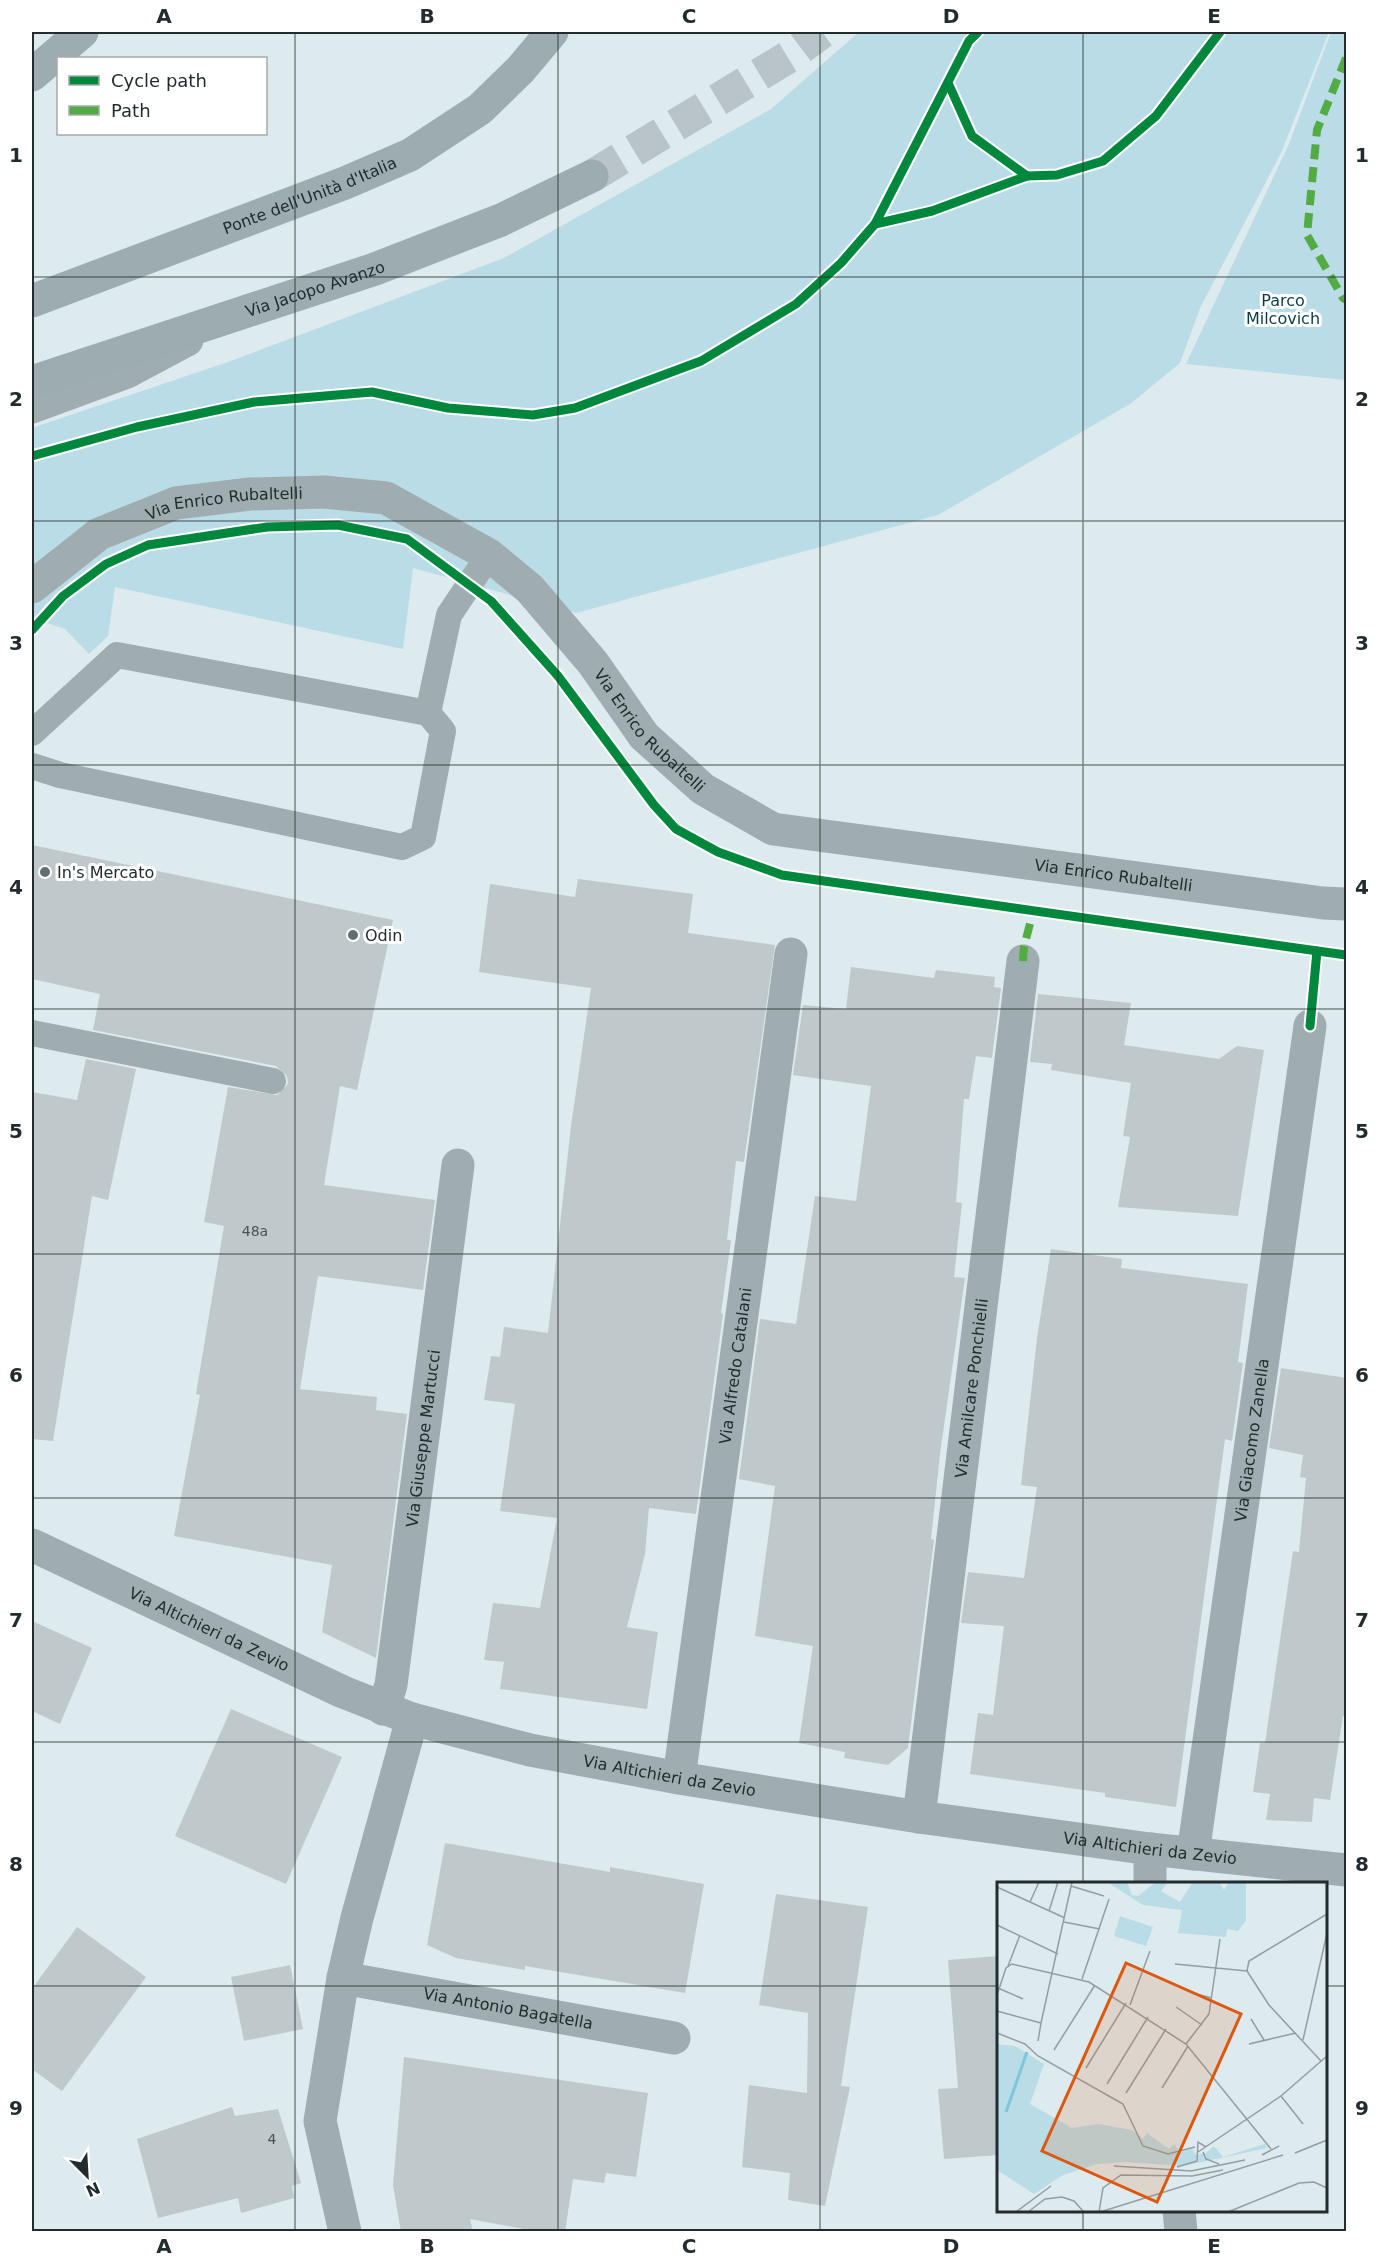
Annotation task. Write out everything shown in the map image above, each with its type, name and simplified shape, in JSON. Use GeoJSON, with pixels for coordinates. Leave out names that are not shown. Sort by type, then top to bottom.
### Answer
{"type":"FeatureCollection","features":[{"type":"Feature","properties":{"kind":"main road"},"geometry":{"type":"LineString","coordinates":[[32,75],[82,32]]}},
{"type":"Feature","properties":{"kind":"main road","name":"Ponte dell'Unità d'Italia"},"geometry":{"type":"LineString","coordinates":[[32,302],[345,183],[410,155],[480,109],[521,69],[552,32]]}},
{"type":"Feature","properties":{"kind":"main road","name":"Via Jacopo Avanzo"},"geometry":{"type":"LineString","coordinates":[[32,382],[223,321],[375,269],[501,220],[592,176]]}},
{"type":"Feature","properties":{"kind":"street"},"geometry":{"type":"LineString","coordinates":[[32,407],[127,372],[223,321]]}},
{"type":"Feature","properties":{"kind":"street","name":"Via Enrico Rubaltelli"},"geometry":{"type":"LineString","coordinates":[[32,587],[99,534],[176,503],[250,494],[324,492],[386,498],[489,555],[530,589],[593,663],[644,736],[704,789],[773,829],[1323,903],[1347,904]]}},
{"type":"Feature","properties":{"kind":"street","name":"Via Alfredo Catalani"},"geometry":{"type":"LineString","coordinates":[[679,1778],[791,954]]}},
{"type":"Feature","properties":{"kind":"street","name":"Via Amilcare Ponchielli"},"geometry":{"type":"LineString","coordinates":[[919,1817],[1023,961]]}},
{"type":"Feature","properties":{"kind":"street","name":"Via Giacomo Zanella"},"geometry":{"type":"LineString","coordinates":[[1193,1854],[1310,1026]]}},
{"type":"Feature","properties":{"kind":"street","name":"Via Giuseppe Martucci"},"geometry":{"type":"LineString","coordinates":[[397,1714],[391,1685],[458,1165]]}},
{"type":"Feature","properties":{"kind":"street","name":"Via Altichieri da Zevio"},"geometry":{"type":"LineString","coordinates":[[32,1545],[397,1714],[530,1750],[679,1778],[919,1817],[1150,1849],[1347,1870]]}},
{"type":"Feature","properties":{"kind":"street"},"geometry":{"type":"LineString","coordinates":[[345,2232],[320,2121],[343,1978],[397,1714]]}},
{"type":"Feature","properties":{"kind":"street"},"geometry":{"type":"LineString","coordinates":[[1150,1849],[1150,1882]]}},
{"type":"Feature","properties":{"kind":"street","name":"Via Antonio Bagatella"},"geometry":{"type":"LineString","coordinates":[[343,1978],[674,2038]]}},
{"type":"Feature","properties":{"kind":"street"},"geometry":{"type":"LineString","coordinates":[[1179,2212],[1181,2232]]}},
{"type":"Feature","properties":{"kind":"lane"},"geometry":{"type":"LineString","coordinates":[[428,713],[450,615],[489,555]]}},
{"type":"Feature","properties":{"kind":"lane"},"geometry":{"type":"LineString","coordinates":[[32,733],[117,655],[428,713],[442,731],[423,837],[402,847],[60,775],[32,766]]}},
{"type":"Feature","properties":{"kind":"lane"},"geometry":{"type":"LineString","coordinates":[[32,1033],[273,1081]]}},
{"type":"Feature","properties":{"kind":"green space"},"geometry":{"type":"Polygon","coordinates":[[[859,32],[1329,32],[1281,153],[1200,308],[1180,363],[1130,404],[938,515],[576,613],[413,568],[403,649],[115,587],[108,636],[89,654],[65,629],[32,618],[32,428],[231,361],[504,258],[771,109],[859,32]]]}},
{"type":"Feature","properties":{"kind":"green space","name":"Parco Milcovich"},"geometry":{"type":"Polygon","coordinates":[[[1331,32],[1346,32],[1346,380],[1186,364],[1289,144],[1331,32]]]}},
{"type":"Feature","properties":{"kind":"building"},"geometry":{"type":"Polygon","coordinates":[[[32,845],[393,920],[357,1090],[340,1086],[324,1185],[435,1200],[423,1290],[318,1276],[300,1389],[377,1397],[376,1410],[407,1414],[376,1658],[322,1632],[332,1565],[174,1536],[200,1395],[196,1394],[224,1226],[204,1222],[228,1087],[277,1095],[288,1084],[287,1076],[276,1066],[93,1030],[100,994],[32,979],[32,845]]]}},
{"type":"Feature","properties":{"kind":"building"},"geometry":{"type":"Polygon","coordinates":[[[578,879],[693,894],[688,933],[775,945],[744,1162],[736,1161],[727,1240],[731,1240],[721,1313],[723,1314],[696,1514],[649,1508],[645,1554],[627,1627],[658,1632],[647,1709],[500,1689],[504,1662],[484,1660],[493,1603],[540,1608],[557,1518],[500,1511],[515,1404],[484,1400],[491,1356],[500,1357],[504,1327],[548,1333],[571,1126],[591,988],[479,972],[490,884],[575,897],[578,879]]]}},
{"type":"Feature","properties":{"kind":"building"},"geometry":{"type":"Polygon","coordinates":[[[851,967],[934,978],[936,970],[995,977],[994,987],[1001,988],[992,1058],[976,1056],[969,1099],[964,1099],[956,1202],[962,1203],[954,1277],[965,1278],[940,1454],[931,1539],[934,1540],[908,1748],[888,1765],[844,1758],[845,1752],[799,1743],[813,1646],[755,1636],[775,1486],[739,1479],[760,1319],[796,1324],[815,1196],[856,1201],[871,1086],[793,1075],[803,1005],[846,1009],[851,967]]]}},
{"type":"Feature","properties":{"kind":"building"},"geometry":{"type":"Polygon","coordinates":[[[1038,994],[1131,1003],[1124,1045],[1219,1059],[1237,1046],[1264,1050],[1238,1216],[1118,1207],[1130,1137],[1123,1136],[1131,1083],[1051,1070],[1052,1064],[1030,1062],[1038,994]]]}},
{"type":"Feature","properties":{"kind":"building"},"geometry":{"type":"Polygon","coordinates":[[[86,1059],[136,1069],[108,1200],[92,1196],[53,1441],[32,1439],[32,1092],[77,1100],[86,1059]]]}},
{"type":"Feature","properties":{"kind":"building"},"geometry":{"type":"Polygon","coordinates":[[[1051,1249],[1122,1259],[1121,1268],[1248,1284],[1238,1362],[1243,1363],[1232,1441],[1225,1439],[1176,1807],[1105,1797],[1105,1793],[970,1774],[978,1713],[993,1715],[1004,1626],[961,1623],[968,1572],[1024,1578],[1037,1487],[1021,1485],[1037,1338],[1051,1249]]]}},
{"type":"Feature","properties":{"kind":"building"},"geometry":{"type":"Polygon","coordinates":[[[1281,1368],[1347,1378],[1347,1717],[1343,1716],[1330,1800],[1314,1798],[1312,1822],[1266,1820],[1270,1794],[1253,1792],[1260,1743],[1265,1743],[1293,1551],[1299,1552],[1306,1478],[1300,1477],[1303,1455],[1269,1448],[1281,1368]]]}},
{"type":"Feature","properties":{"kind":"building"},"geometry":{"type":"Polygon","coordinates":[[[32,1621],[92,1648],[60,1724],[32,1711],[32,1621]]]}},
{"type":"Feature","properties":{"kind":"building"},"geometry":{"type":"Polygon","coordinates":[[[231,1709],[342,1757],[286,1884],[175,1836],[231,1709]]]}},
{"type":"Feature","properties":{"kind":"building"},"geometry":{"type":"Polygon","coordinates":[[[445,1843],[610,1872],[610,1867],[704,1884],[685,1993],[525,1966],[525,1970],[456,1958],[427,1945],[445,1843]]]}},
{"type":"Feature","properties":{"kind":"building"},"geometry":{"type":"Polygon","coordinates":[[[776,1894],[868,1907],[841,2086],[850,2087],[825,2206],[788,2200],[790,2173],[742,2167],[749,2085],[807,2093],[808,2013],[759,2005],[776,1894]]]}},
{"type":"Feature","properties":{"kind":"building"},"geometry":{"type":"Polygon","coordinates":[[[77,1927],[146,1977],[62,2091],[32,2069],[32,1989],[77,1927]]]}},
{"type":"Feature","properties":{"kind":"building"},"geometry":{"type":"Polygon","coordinates":[[[997,1956],[997,2155],[944,2159],[938,2089],[958,2088],[948,1960],[997,1956]]]}},
{"type":"Feature","properties":{"kind":"building"},"geometry":{"type":"Polygon","coordinates":[[[290,1965],[303,2029],[244,2041],[231,1977],[290,1965]]]}},
{"type":"Feature","properties":{"kind":"building"},"geometry":{"type":"Polygon","coordinates":[[[404,2057],[648,2093],[636,2177],[606,2173],[604,2183],[573,2179],[565,2232],[540,2232],[470,2219],[473,2232],[401,2232],[393,2185],[404,2057]]]}},
{"type":"Feature","properties":{"kind":"building"},"geometry":{"type":"Polygon","coordinates":[[[232,2107],[235,2116],[278,2109],[301,2183],[292,2186],[294,2198],[241,2213],[238,2198],[158,2218],[137,2139],[232,2107]]]}},
{"type":"Feature","properties":{"kind":"tunnel"},"geometry":{"type":"LineString","coordinates":[[592,176],[790,56],[822,32]]}},
{"type":"Feature","properties":{"kind":"marked path"},"geometry":{"type":"LineString","coordinates":[[1346,58],[1317,130],[1307,235],[1346,300]]}},
{"type":"Feature","properties":{"kind":"marked path"},"geometry":{"type":"LineString","coordinates":[[1023,961],[1024,947],[1033,912]]}},
{"type":"Feature","properties":{"kind":"cycle path"},"geometry":{"type":"LineString","coordinates":[[32,456],[137,427],[254,402],[372,392],[448,408],[533,415],[575,408],[701,361],[796,304],[841,263],[875,224],[969,41],[978,32]]}},
{"type":"Feature","properties":{"kind":"cycle path"},"geometry":{"type":"LineString","coordinates":[[875,224],[932,211],[1027,176],[1057,175],[1103,161],[1156,116],[1220,32]]}},
{"type":"Feature","properties":{"kind":"cycle path"},"geometry":{"type":"LineString","coordinates":[[949,85],[972,136],[1027,176]]}},
{"type":"Feature","properties":{"kind":"cycle path"},"geometry":{"type":"LineString","coordinates":[[32,630],[63,596],[106,564],[148,545],[267,527],[338,525],[407,539],[491,601],[558,676],[654,805],[676,829],[718,852],[782,875],[1346,955]]}},
{"type":"Feature","properties":{"kind":"cycle path"},"geometry":{"type":"LineString","coordinates":[[1310,1026],[1317,951]]}},
{"type":"Feature","properties":{"kind":"place","name":"In's Mercato"},"geometry":{"type":"Point","coordinates":[45,872]}},
{"type":"Feature","properties":{"kind":"place","name":"Odin"},"geometry":{"type":"Point","coordinates":[353,935]}}]}
